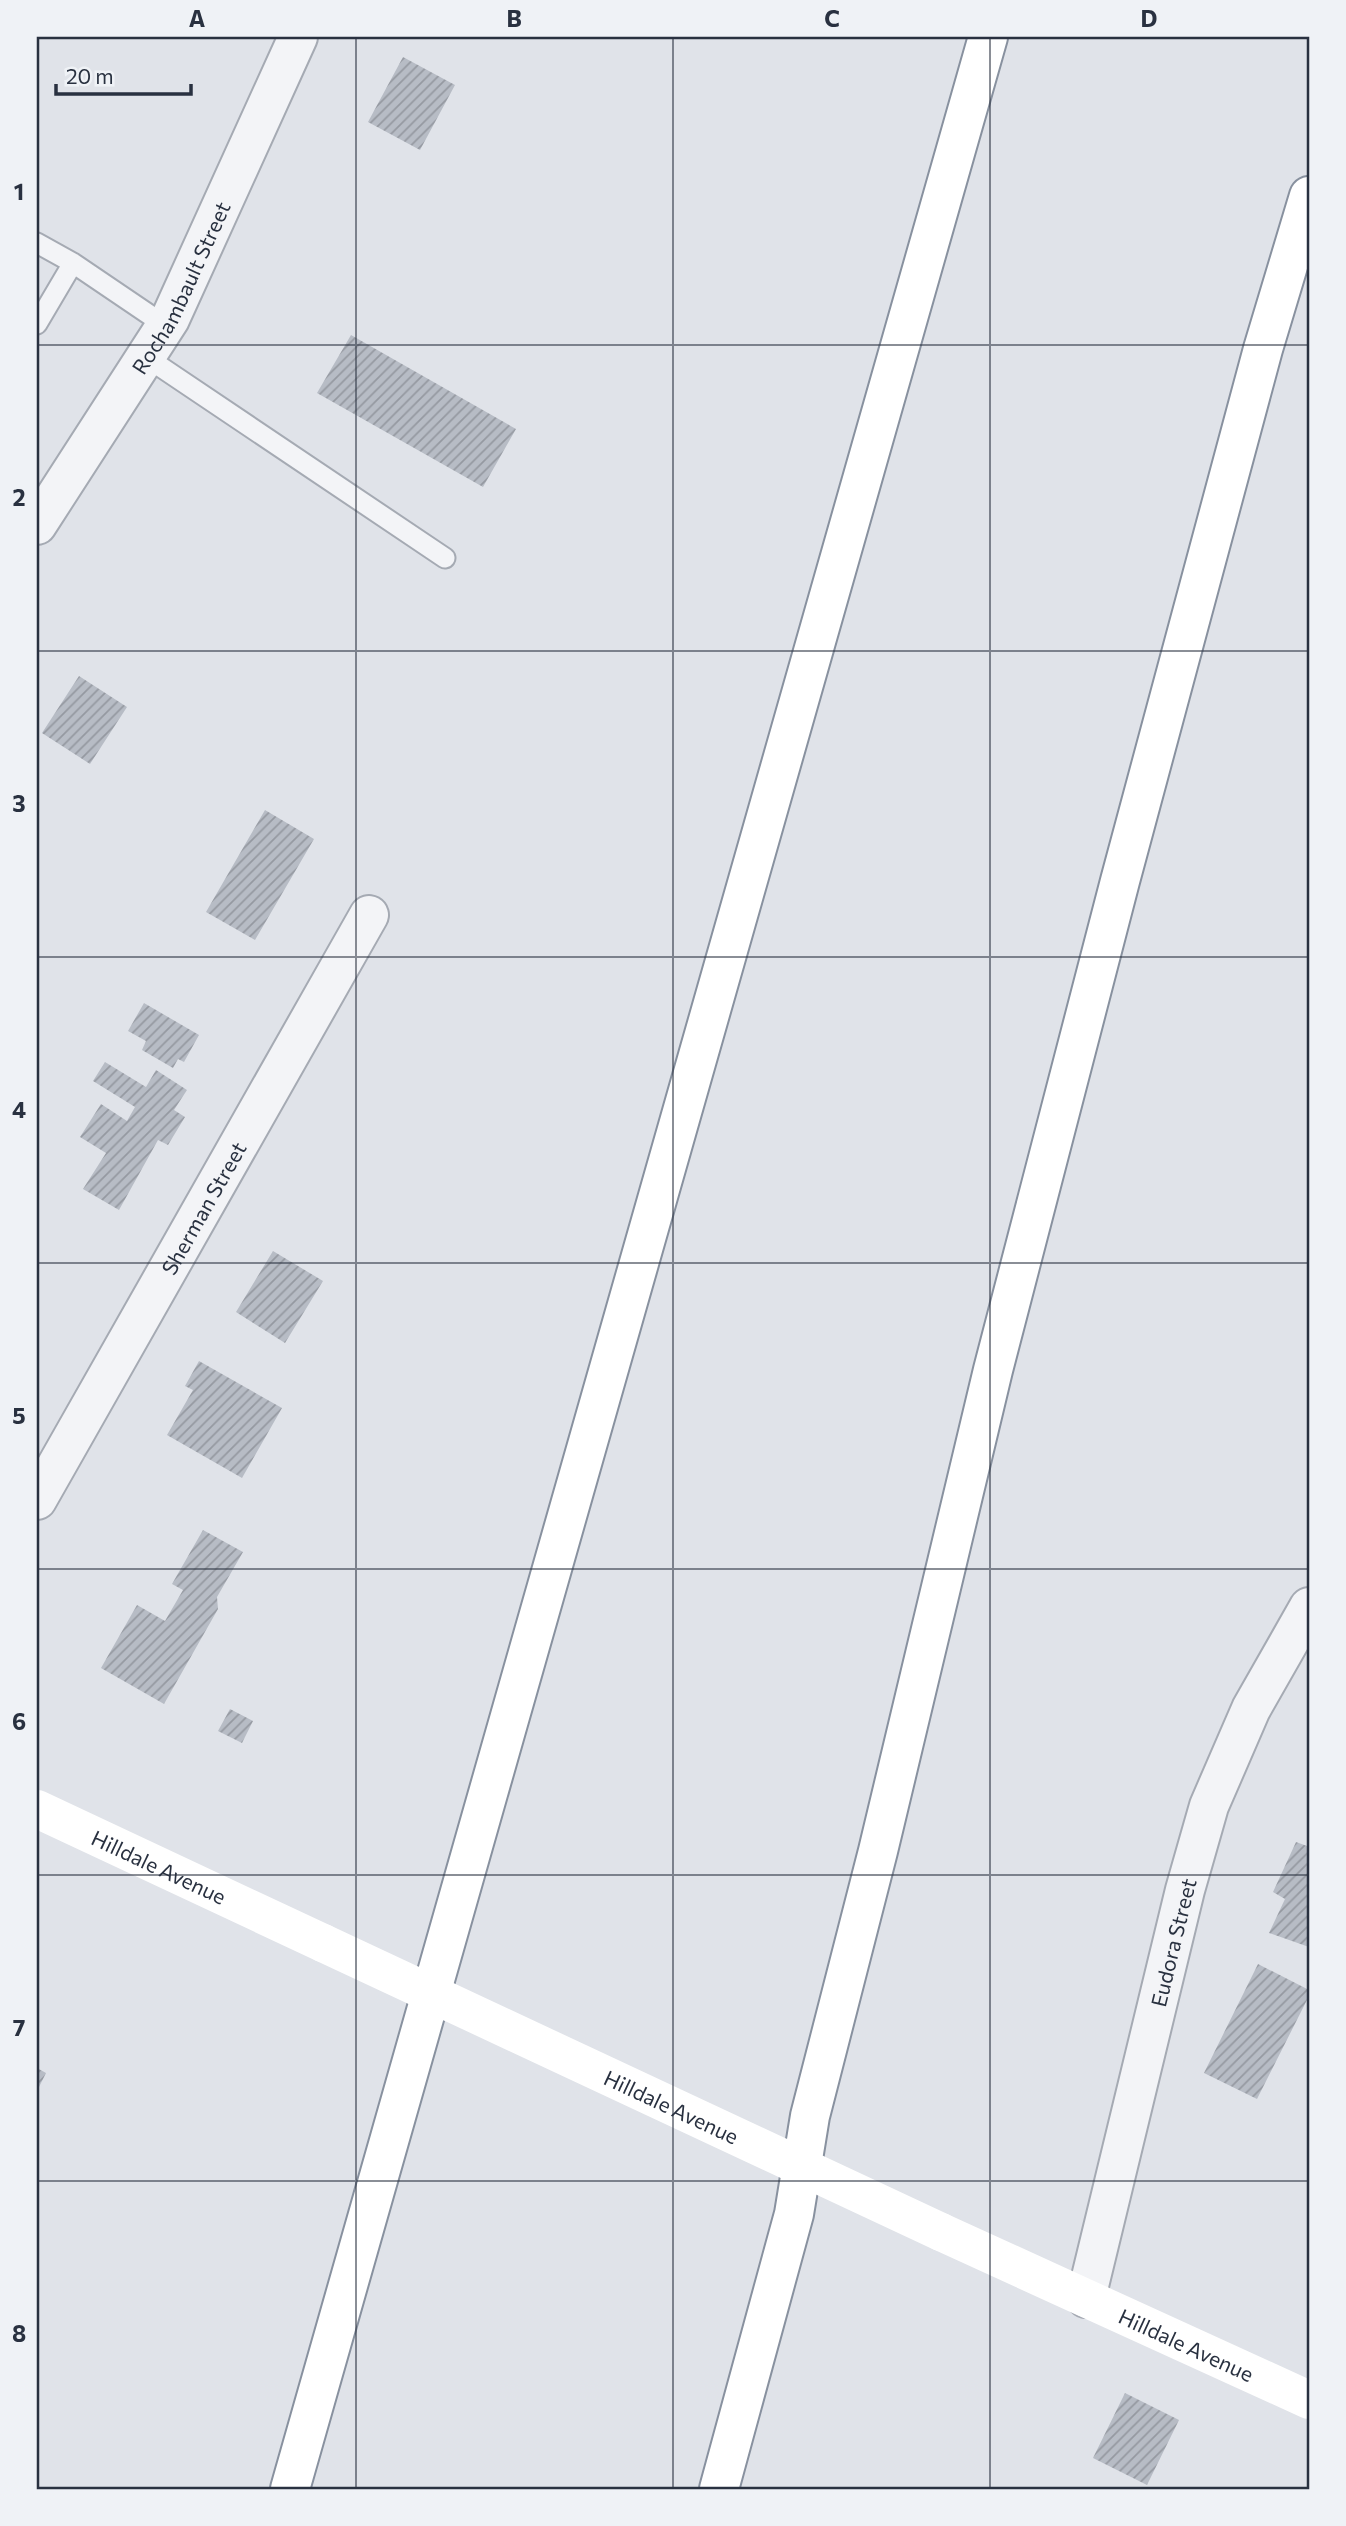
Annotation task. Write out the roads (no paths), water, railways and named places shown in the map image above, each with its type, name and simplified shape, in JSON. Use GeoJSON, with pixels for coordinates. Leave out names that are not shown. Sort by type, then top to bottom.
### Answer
{"type":"FeatureCollection","features":[{"type":"Feature","properties":{"kind":"main road"},"geometry":{"type":"LineString","coordinates":[[290,2489],[988,37]]}},
{"type":"Feature","properties":{"kind":"main road"},"geometry":{"type":"LineString","coordinates":[[719,2489],[794,2214],[810,2116],[881,1838],[997,1357],[1120,881],[1245,415],[1309,196]]}},
{"type":"Feature","properties":{"kind":"main road","name":"Hilldale Avenue"},"geometry":{"type":"LineString","coordinates":[[37,1809],[941,2232],[1309,2400]]}},
{"type":"Feature","properties":{"kind":"street","name":"Rochambault Street"},"geometry":{"type":"LineString","coordinates":[[37,525],[166,326],[298,37]]}},
{"type":"Feature","properties":{"kind":"street","name":"Sherman Street"},"geometry":{"type":"LineString","coordinates":[[37,1500],[369,915]]}},
{"type":"Feature","properties":{"kind":"street","name":"Eudora Street"},"geometry":{"type":"LineString","coordinates":[[1086,2298],[1185,1890],[1209,1806],[1251,1709],[1309,1607]]}},
{"type":"Feature","properties":{"kind":"lane"},"geometry":{"type":"LineString","coordinates":[[37,243],[73,263],[166,326]]}},
{"type":"Feature","properties":{"kind":"lane"},"geometry":{"type":"LineString","coordinates":[[37,324],[73,263]]}},
{"type":"Feature","properties":{"kind":"lane"},"geometry":{"type":"LineString","coordinates":[[146,357],[445,558]]}}]}
